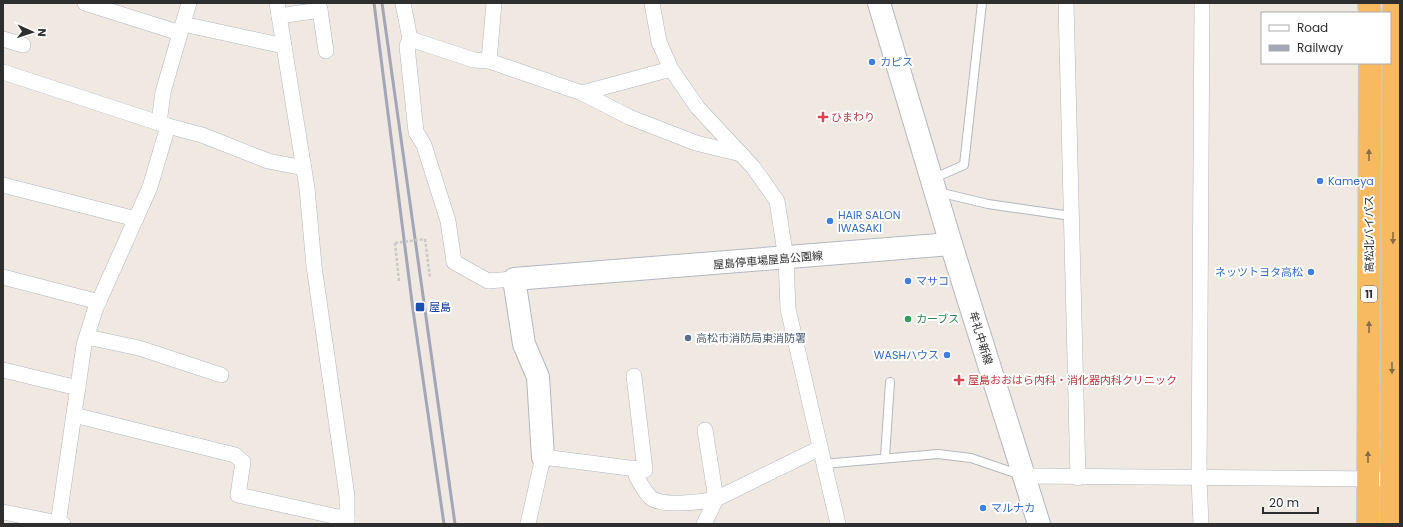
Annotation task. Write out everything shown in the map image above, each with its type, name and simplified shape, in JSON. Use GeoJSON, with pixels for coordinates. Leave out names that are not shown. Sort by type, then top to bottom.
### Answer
{"type":"FeatureCollection","features":[{"type":"Feature","properties":{"kind":"highway","name":"11"},"geometry":{"type":"LineString","coordinates":[[1391,524],[1395,480],[1394,3]]}},
{"type":"Feature","properties":{"kind":"highway","name":"高松北バイパス"},"geometry":{"type":"LineString","coordinates":[[1368,524],[1370,64]]}},
{"type":"Feature","properties":{"kind":"main road"},"geometry":{"type":"LineString","coordinates":[[879,3],[951,244]]}},
{"type":"Feature","properties":{"kind":"main road","name":"屋島停車場屋島公園線"},"geometry":{"type":"LineString","coordinates":[[514,279],[951,244]]}},
{"type":"Feature","properties":{"kind":"main road","name":"牟礼中新線"},"geometry":{"type":"LineString","coordinates":[[951,244],[1039,524]]}},
{"type":"Feature","properties":{"kind":"main road"},"geometry":{"type":"LineString","coordinates":[[514,279],[524,344],[538,378],[543,457]]}},
{"type":"Feature","properties":{"kind":"street"},"geometry":{"type":"LineString","coordinates":[[85,3],[182,28],[284,46]]}},
{"type":"Feature","properties":{"kind":"street"},"geometry":{"type":"LineString","coordinates":[[3,512],[60,524],[74,415],[87,337],[99,302],[150,187],[163,124],[163,92],[189,3]]}},
{"type":"Feature","properties":{"kind":"street"},"geometry":{"type":"LineString","coordinates":[[402,3],[410,39],[407,46],[416,132],[424,145],[448,221],[454,262],[488,281],[514,279]]}},
{"type":"Feature","properties":{"kind":"street"},"geometry":{"type":"LineString","coordinates":[[489,61],[494,3]]}},
{"type":"Feature","properties":{"kind":"street"},"geometry":{"type":"LineString","coordinates":[[652,3],[659,42],[671,69],[698,108],[753,167],[777,201],[786,258],[788,309],[838,524]]}},
{"type":"Feature","properties":{"kind":"street"},"geometry":{"type":"LineString","coordinates":[[1066,3],[1078,478]]}},
{"type":"Feature","properties":{"kind":"street"},"geometry":{"type":"LineString","coordinates":[[1201,524],[1199,478],[1202,3]]}},
{"type":"Feature","properties":{"kind":"street"},"geometry":{"type":"LineString","coordinates":[[74,415],[235,455],[243,462],[238,495],[347,522],[347,496],[314,266],[304,168],[278,10],[319,6],[326,51]]}},
{"type":"Feature","properties":{"kind":"street"},"geometry":{"type":"LineString","coordinates":[[3,39],[22,45]]}},
{"type":"Feature","properties":{"kind":"street"},"geometry":{"type":"LineString","coordinates":[[410,39],[474,60],[489,61],[582,93],[629,117],[696,143],[740,154]]}},
{"type":"Feature","properties":{"kind":"street"},"geometry":{"type":"LineString","coordinates":[[582,93],[671,69]]}},
{"type":"Feature","properties":{"kind":"street"},"geometry":{"type":"LineString","coordinates":[[3,72],[163,124],[202,135],[268,161],[304,168]]}},
{"type":"Feature","properties":{"kind":"street"},"geometry":{"type":"LineString","coordinates":[[3,185],[136,219]]}},
{"type":"Feature","properties":{"kind":"street"},"geometry":{"type":"LineString","coordinates":[[3,277],[99,302]]}},
{"type":"Feature","properties":{"kind":"street"},"geometry":{"type":"LineString","coordinates":[[87,337],[138,348],[221,375]]}},
{"type":"Feature","properties":{"kind":"street"},"geometry":{"type":"LineString","coordinates":[[3,370],[78,388]]}},
{"type":"Feature","properties":{"kind":"street"},"geometry":{"type":"LineString","coordinates":[[532,523],[543,457],[645,470],[634,376]]}},
{"type":"Feature","properties":{"kind":"street"},"geometry":{"type":"LineString","coordinates":[[704,524],[716,500],[705,430]]}},
{"type":"Feature","properties":{"kind":"street"},"geometry":{"type":"LineString","coordinates":[[633,468],[638,480],[652,498],[671,503],[716,500],[820,448]]}},
{"type":"Feature","properties":{"kind":"street"},"geometry":{"type":"LineString","coordinates":[[1025,476],[1078,478],[1395,480]]}},
{"type":"Feature","properties":{"kind":"lane"},"geometry":{"type":"LineString","coordinates":[[934,186],[964,165],[982,3]]}},
{"type":"Feature","properties":{"kind":"lane"},"geometry":{"type":"LineString","coordinates":[[934,186],[988,204],[1071,216]]}},
{"type":"Feature","properties":{"kind":"lane"},"geometry":{"type":"LineString","coordinates":[[885,457],[890,382]]}},
{"type":"Feature","properties":{"kind":"lane"},"geometry":{"type":"LineString","coordinates":[[824,464],[885,457],[938,454],[971,458],[1025,476]]}},
{"type":"Feature","properties":{"kind":"path"},"geometry":{"type":"LineString","coordinates":[[399,281],[395,243],[425,239],[430,278]]}},
{"type":"Feature","properties":{"kind":"railway"},"geometry":{"type":"LineString","coordinates":[[374,3],[413,310],[444,524]]}},
{"type":"Feature","properties":{"kind":"railway"},"geometry":{"type":"LineString","coordinates":[[382,3],[455,524]]}},
{"type":"Feature","properties":{"kind":"place","name":"カピス"},"geometry":{"type":"Point","coordinates":[872,62]}},
{"type":"Feature","properties":{"kind":"place","name":"ひまわり"},"geometry":{"type":"Point","coordinates":[823,117]}},
{"type":"Feature","properties":{"kind":"place","name":"Kameya"},"geometry":{"type":"Point","coordinates":[1320,181]}},
{"type":"Feature","properties":{"kind":"place","name":"HAIR SALON IWASAKI"},"geometry":{"type":"Point","coordinates":[830,221]}},
{"type":"Feature","properties":{"kind":"place","name":"ネッツトヨタ高松"},"geometry":{"type":"Point","coordinates":[1311,272]}},
{"type":"Feature","properties":{"kind":"place","name":"マサコ"},"geometry":{"type":"Point","coordinates":[908,281]}},
{"type":"Feature","properties":{"kind":"place","name":"屋島"},"geometry":{"type":"Point","coordinates":[420,307]}},
{"type":"Feature","properties":{"kind":"place","name":"カーブス"},"geometry":{"type":"Point","coordinates":[908,319]}},
{"type":"Feature","properties":{"kind":"place","name":"高松市消防局東消防署"},"geometry":{"type":"Point","coordinates":[688,338]}},
{"type":"Feature","properties":{"kind":"place","name":"WASHハウス"},"geometry":{"type":"Point","coordinates":[947,355]}},
{"type":"Feature","properties":{"kind":"place","name":"屋島おおはら内科・消化器内科クリニック"},"geometry":{"type":"Point","coordinates":[959,380]}},
{"type":"Feature","properties":{"kind":"place","name":"マルナカ"},"geometry":{"type":"Point","coordinates":[983,508]}}]}
